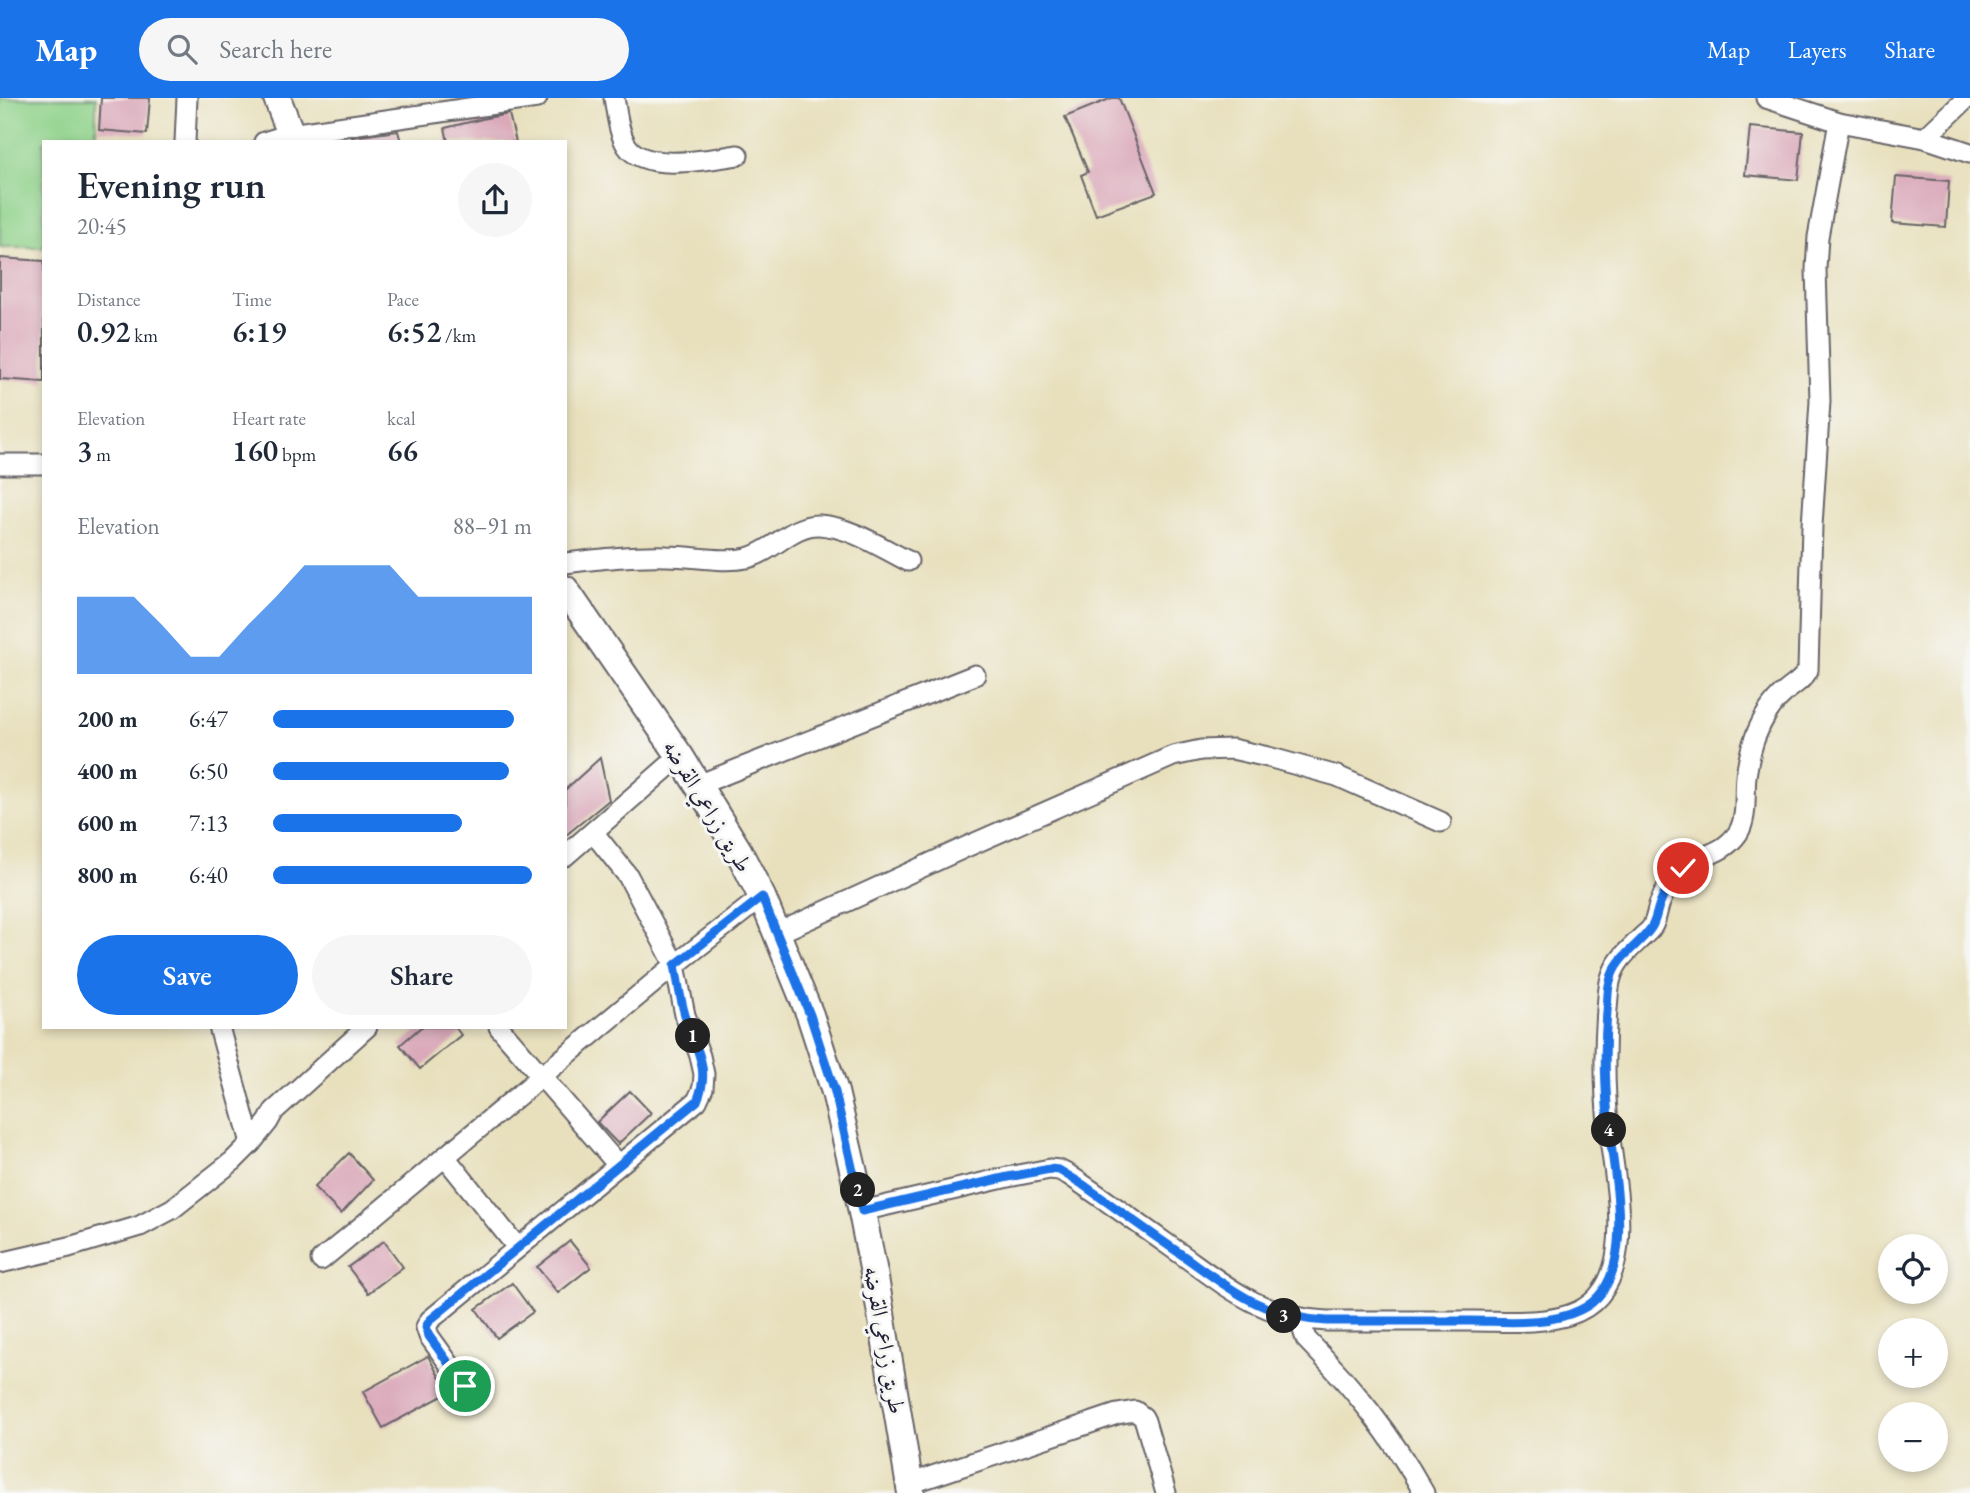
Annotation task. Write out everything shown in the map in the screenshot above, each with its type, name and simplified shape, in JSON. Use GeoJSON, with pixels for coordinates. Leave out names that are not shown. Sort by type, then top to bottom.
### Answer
{"type":"FeatureCollection","features":[{"type":"Feature","properties":{"kind":"main road"},"geometry":{"type":"LineString","coordinates":[[277,98],[292,138]]}},
{"type":"Feature","properties":{"kind":"main road","name":"طريق زراعي القرضه"},"geometry":{"type":"LineString","coordinates":[[567,592],[680,756],[738,850],[778,933],[810,1015],[835,1092],[862,1211],[910,1488]]}},
{"type":"Feature","properties":{"kind":"street"},"geometry":{"type":"LineString","coordinates":[[185,140],[187,98]]}},
{"type":"Feature","properties":{"kind":"street"},"geometry":{"type":"LineString","coordinates":[[614,98],[620,130],[628,147],[642,158],[677,162],[738,155]]}},
{"type":"Feature","properties":{"kind":"street"},"geometry":{"type":"LineString","coordinates":[[1766,98],[1839,122],[1925,138],[1970,153]]}},
{"type":"Feature","properties":{"kind":"street"},"geometry":{"type":"LineString","coordinates":[[1925,138],[1967,98]]}},
{"type":"Feature","properties":{"kind":"street"},"geometry":{"type":"LineString","coordinates":[[292,138],[537,99]]}},
{"type":"Feature","properties":{"kind":"street"},"geometry":{"type":"LineString","coordinates":[[862,1211],[1008,1177],[1050,1169],[1059,1170],[1241,1296],[1285,1316],[1307,1320],[1534,1321],[1568,1315],[1583,1309],[1598,1298],[1613,1273],[1618,1233],[1615,1163],[1607,1115],[1605,1036],[1609,982],[1619,959],[1652,927],[1660,902],[1671,881],[1683,868],[1721,850],[1740,830],[1744,820],[1746,773],[1756,736],[1768,711],[1803,679],[1808,670],[1812,526],[1821,401],[1816,269],[1818,237],[1839,122]]}},
{"type":"Feature","properties":{"kind":"street"},"geometry":{"type":"LineString","coordinates":[[0,464],[42,464]]}},
{"type":"Feature","properties":{"kind":"street"},"geometry":{"type":"LineString","coordinates":[[567,563],[644,556],[744,558],[758,555],[810,525],[843,529],[908,561]]}},
{"type":"Feature","properties":{"kind":"street"},"geometry":{"type":"LineString","coordinates":[[698,785],[975,675]]}},
{"type":"Feature","properties":{"kind":"street"},"geometry":{"type":"LineString","coordinates":[[778,933],[978,841],[1173,756],[1201,750],[1232,749],[1338,776],[1441,822]]}},
{"type":"Feature","properties":{"kind":"street"},"geometry":{"type":"LineString","coordinates":[[567,854],[680,756]]}},
{"type":"Feature","properties":{"kind":"street"},"geometry":{"type":"LineString","coordinates":[[465,1386],[429,1336],[426,1327],[430,1320],[697,1101],[703,1088],[704,1074],[700,1056],[685,1015],[675,965],[628,876],[593,832]]}},
{"type":"Feature","properties":{"kind":"street"},"geometry":{"type":"LineString","coordinates":[[321,1260],[675,965],[762,897]]}},
{"type":"Feature","properties":{"kind":"street"},"geometry":{"type":"LineString","coordinates":[[220,1029],[251,1143]]}},
{"type":"Feature","properties":{"kind":"street"},"geometry":{"type":"LineString","coordinates":[[0,1263],[69,1247],[140,1226],[172,1209],[233,1161],[251,1143],[274,1111],[366,1029]]}},
{"type":"Feature","properties":{"kind":"street"},"geometry":{"type":"LineString","coordinates":[[501,1029],[618,1165]]}},
{"type":"Feature","properties":{"kind":"street"},"geometry":{"type":"LineString","coordinates":[[445,1157],[517,1247]]}},
{"type":"Feature","properties":{"kind":"street"},"geometry":{"type":"LineString","coordinates":[[1307,1320],[1303,1330],[1306,1339],[1354,1389],[1393,1442],[1424,1493]]}},
{"type":"Feature","properties":{"kind":"street"},"geometry":{"type":"LineString","coordinates":[[910,1488],[1117,1414],[1135,1411],[1145,1421],[1166,1493]]}},
{"type":"Feature","properties":{"kind":"green space"},"geometry":{"type":"Polygon","coordinates":[[[0,98],[96,98],[96,140],[42,140],[42,247],[0,247],[0,98]]]}},
{"type":"Feature","properties":{"kind":"building"},"geometry":{"type":"Polygon","coordinates":[[[101,98],[150,98],[147,134],[99,130],[101,98]]]}},
{"type":"Feature","properties":{"kind":"building"},"geometry":{"type":"Polygon","coordinates":[[[1112,98],[1119,98],[1156,193],[1096,215],[1081,175],[1088,172],[1065,117],[1112,98]]]}},
{"type":"Feature","properties":{"kind":"building"},"geometry":{"type":"Polygon","coordinates":[[[509,114],[516,140],[448,140],[445,128],[509,114]]]}},
{"type":"Feature","properties":{"kind":"building"},"geometry":{"type":"Polygon","coordinates":[[[1750,127],[1803,132],[1798,180],[1745,175],[1750,127]]]}},
{"type":"Feature","properties":{"kind":"building"},"geometry":{"type":"Polygon","coordinates":[[[398,131],[400,140],[353,140],[352,137],[398,131]]]}},
{"type":"Feature","properties":{"kind":"building"},"geometry":{"type":"Polygon","coordinates":[[[1896,177],[1949,181],[1946,227],[1892,223],[1896,177]]]}},
{"type":"Feature","properties":{"kind":"building"},"geometry":{"type":"Polygon","coordinates":[[[0,258],[42,261],[42,382],[0,379],[0,258]]]}},
{"type":"Feature","properties":{"kind":"building"},"geometry":{"type":"Polygon","coordinates":[[[600,758],[609,800],[567,834],[567,788],[600,758]]]}},
{"type":"Feature","properties":{"kind":"building"},"geometry":{"type":"Polygon","coordinates":[[[419,1029],[456,1029],[461,1035],[420,1069],[400,1045],[419,1029]]]}},
{"type":"Feature","properties":{"kind":"building"},"geometry":{"type":"Polygon","coordinates":[[[630,1091],[651,1113],[618,1144],[597,1122],[630,1091]]]}},
{"type":"Feature","properties":{"kind":"building"},"geometry":{"type":"Polygon","coordinates":[[[349,1153],[373,1180],[341,1214],[314,1187],[349,1153]]]}},
{"type":"Feature","properties":{"kind":"building"},"geometry":{"type":"Polygon","coordinates":[[[384,1241],[403,1267],[368,1293],[348,1267],[384,1241]]]}},
{"type":"Feature","properties":{"kind":"building"},"geometry":{"type":"Polygon","coordinates":[[[570,1241],[591,1267],[558,1293],[537,1267],[570,1241]]]}},
{"type":"Feature","properties":{"kind":"building"},"geometry":{"type":"Polygon","coordinates":[[[512,1283],[533,1312],[497,1338],[476,1309],[512,1283]]]}},
{"type":"Feature","properties":{"kind":"building"},"geometry":{"type":"Polygon","coordinates":[[[428,1356],[448,1393],[383,1428],[363,1392],[428,1356]]]}},
{"type":"Feature","properties":{"kind":"route"},"geometry":{"type":"LineString","coordinates":[[465,1386],[429,1336],[426,1327],[430,1320],[697,1101],[703,1088],[704,1074],[685,1015],[675,965],[762,897],[810,1015],[835,1092],[862,1211],[1008,1177],[1050,1169],[1059,1170],[1241,1296],[1285,1316],[1327,1321],[1534,1321],[1568,1315],[1583,1309],[1598,1298],[1613,1273],[1618,1233],[1615,1163],[1606,1100],[1605,1036],[1609,982],[1619,959],[1652,927],[1660,902],[1671,881],[1683,868]]}}]}
